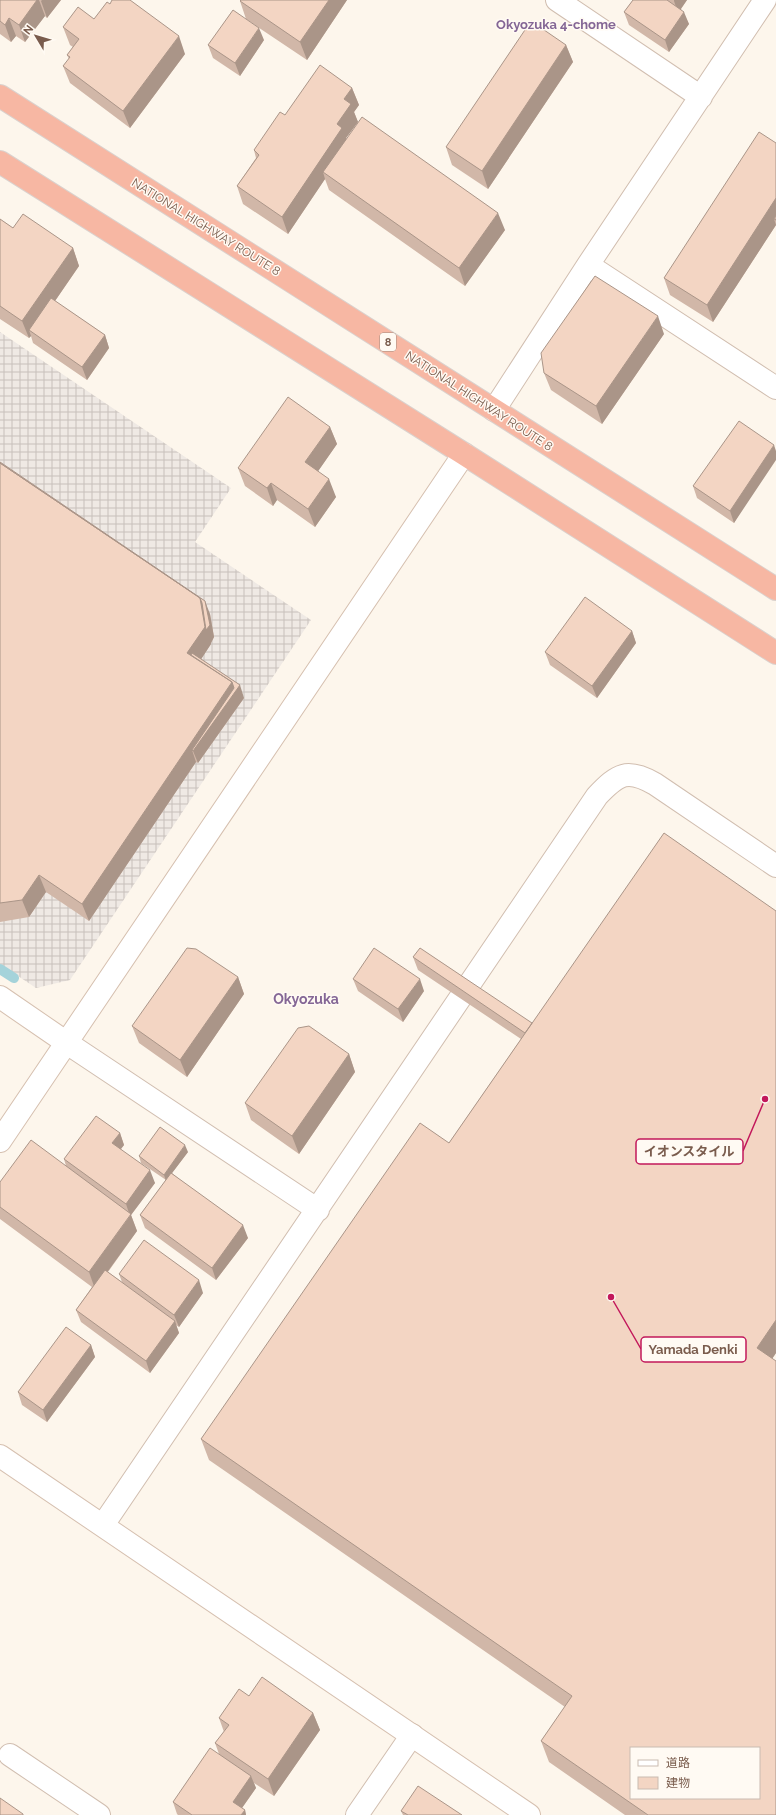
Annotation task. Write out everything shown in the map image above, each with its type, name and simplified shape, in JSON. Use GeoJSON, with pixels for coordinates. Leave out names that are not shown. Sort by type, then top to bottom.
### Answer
{"type":"FeatureCollection","features":[{"type":"Feature","properties":{"kind":"highway","name":"NATIONAL HIGHWAY ROUTE 8"},"geometry":{"type":"LineString","coordinates":[[0,96],[776,589]]}},
{"type":"Feature","properties":{"kind":"highway"},"geometry":{"type":"LineString","coordinates":[[0,162],[464,454],[776,653]]}},
{"type":"Feature","properties":{"kind":"street"},"geometry":{"type":"LineString","coordinates":[[557,0],[701,97]]}},
{"type":"Feature","properties":{"kind":"street"},"geometry":{"type":"LineString","coordinates":[[494,410],[588,265],[765,0]]}},
{"type":"Feature","properties":{"kind":"street"},"geometry":{"type":"LineString","coordinates":[[588,265],[776,388]]}},
{"type":"Feature","properties":{"kind":"street"},"geometry":{"type":"LineString","coordinates":[[0,1141],[464,454]]}},
{"type":"Feature","properties":{"kind":"street"},"geometry":{"type":"LineString","coordinates":[[103,1525],[318,1210],[597,796],[611,781],[624,774],[641,776],[776,866]]}},
{"type":"Feature","properties":{"kind":"street"},"geometry":{"type":"LineString","coordinates":[[0,997],[318,1210]]}},
{"type":"Feature","properties":{"kind":"street"},"geometry":{"type":"LineString","coordinates":[[0,1456],[529,1815]]}},
{"type":"Feature","properties":{"kind":"street"},"geometry":{"type":"LineString","coordinates":[[357,1815],[412,1735]]}},
{"type":"Feature","properties":{"kind":"street"},"geometry":{"type":"LineString","coordinates":[[3,1757],[99,1815]]}},
{"type":"Feature","properties":{"kind":"shaded area"},"geometry":{"type":"Polygon","coordinates":[[[0,332],[231,488],[195,542],[311,620],[70,980],[36,988],[0,964],[0,332]]]}},
{"type":"Feature","properties":{"kind":"building"},"geometry":{"type":"Polygon","coordinates":[[[0,0],[37,0],[19,25],[9,18],[5,25],[0,21],[0,0]]]}},
{"type":"Feature","properties":{"kind":"building"},"geometry":{"type":"Polygon","coordinates":[[[112,0],[130,0],[179,36],[123,111],[63,66],[70,57],[67,55],[79,39],[63,27],[78,7],[94,19],[107,2],[110,4],[112,0]]]}},
{"type":"Feature","properties":{"kind":"building"},"geometry":{"type":"Polygon","coordinates":[[[329,0],[300,42],[240,1],[329,0]]]}},
{"type":"Feature","properties":{"kind":"building"},"geometry":{"type":"Polygon","coordinates":[[[633,0],[667,0],[684,12],[665,40],[624,12],[633,0]]]}},
{"type":"Feature","properties":{"kind":"building"},"geometry":{"type":"Polygon","coordinates":[[[233,10],[259,28],[235,63],[208,45],[233,10]]]}},
{"type":"Feature","properties":{"kind":"building"},"geometry":{"type":"Polygon","coordinates":[[[531,21],[566,45],[482,171],[446,147],[531,21]]]}},
{"type":"Feature","properties":{"kind":"building"},"geometry":{"type":"Polygon","coordinates":[[[320,65],[352,88],[344,99],[351,104],[337,124],[342,128],[282,217],[237,186],[259,155],[254,150],[280,112],[285,115],[320,65]]]}},
{"type":"Feature","properties":{"kind":"building"},"geometry":{"type":"Polygon","coordinates":[[[362,117],[498,213],[459,268],[323,172],[362,117]]]}},
{"type":"Feature","properties":{"kind":"building"},"geometry":{"type":"Polygon","coordinates":[[[759,132],[776,143],[776,198],[707,305],[664,278],[759,132]]]}},
{"type":"Feature","properties":{"kind":"building"},"geometry":{"type":"Polygon","coordinates":[[[23,214],[73,248],[22,321],[0,306],[0,219],[13,228],[23,214]]]}},
{"type":"Feature","properties":{"kind":"building"},"geometry":{"type":"Polygon","coordinates":[[[595,276],[658,316],[596,406],[544,373],[541,353],[595,276]]]}},
{"type":"Feature","properties":{"kind":"building"},"geometry":{"type":"Polygon","coordinates":[[[51,298],[105,335],[82,367],[29,330],[51,298]]]}},
{"type":"Feature","properties":{"kind":"building"},"geometry":{"type":"Polygon","coordinates":[[[288,397],[330,427],[305,462],[329,479],[308,509],[271,483],[267,488],[238,468],[288,397]]]}},
{"type":"Feature","properties":{"kind":"building"},"geometry":{"type":"Polygon","coordinates":[[[739,421],[774,445],[730,511],[693,486],[739,421]]]}},
{"type":"Feature","properties":{"kind":"building"},"geometry":{"type":"Polygon","coordinates":[[[0,462],[205,601],[210,625],[206,630],[200,598],[0,462]]]}},
{"type":"Feature","properties":{"kind":"building"},"geometry":{"type":"Polygon","coordinates":[[[0,463],[200,598],[205,627],[187,653],[232,682],[82,904],[39,875],[22,900],[0,903],[0,463]]]}},
{"type":"Feature","properties":{"kind":"building"},"geometry":{"type":"Polygon","coordinates":[[[585,597],[632,631],[592,686],[545,652],[585,597]]]}},
{"type":"Feature","properties":{"kind":"building"},"geometry":{"type":"Polygon","coordinates":[[[192,653],[240,685],[193,751],[192,750],[234,688],[232,682],[191,655],[192,653]]]}},
{"type":"Feature","properties":{"kind":"building"},"geometry":{"type":"Polygon","coordinates":[[[664,833],[776,911],[776,1320],[757,1348],[776,1361],[776,1815],[648,1815],[541,1741],[572,1696],[201,1439],[420,1123],[449,1143],[664,833]]]}},
{"type":"Feature","properties":{"kind":"building"},"geometry":{"type":"Polygon","coordinates":[[[187,948],[196,949],[238,977],[180,1060],[132,1026],[187,948]]]}},
{"type":"Feature","properties":{"kind":"building"},"geometry":{"type":"Polygon","coordinates":[[[374,948],[420,979],[398,1009],[353,979],[374,948]]]}},
{"type":"Feature","properties":{"kind":"building"},"geometry":{"type":"Polygon","coordinates":[[[420,948],[532,1023],[525,1033],[413,957],[420,948]]]}},
{"type":"Feature","properties":{"kind":"building"},"geometry":{"type":"Polygon","coordinates":[[[309,1026],[349,1054],[292,1136],[245,1103],[298,1028],[309,1026]]]}},
{"type":"Feature","properties":{"kind":"building"},"geometry":{"type":"Polygon","coordinates":[[[96,1116],[120,1133],[112,1143],[150,1170],[126,1204],[64,1159],[96,1116]]]}},
{"type":"Feature","properties":{"kind":"building"},"geometry":{"type":"Polygon","coordinates":[[[160,1127],[185,1145],[164,1175],[139,1156],[160,1127]]]}},
{"type":"Feature","properties":{"kind":"building"},"geometry":{"type":"Polygon","coordinates":[[[31,1140],[131,1214],[89,1272],[0,1207],[0,1182],[31,1140]]]}},
{"type":"Feature","properties":{"kind":"building"},"geometry":{"type":"Polygon","coordinates":[[[171,1173],[243,1225],[212,1268],[140,1215],[171,1173]]]}},
{"type":"Feature","properties":{"kind":"building"},"geometry":{"type":"Polygon","coordinates":[[[144,1240],[199,1280],[174,1315],[119,1274],[144,1240]]]}},
{"type":"Feature","properties":{"kind":"building"},"geometry":{"type":"Polygon","coordinates":[[[105,1270],[175,1321],[146,1361],[76,1310],[105,1270]]]}},
{"type":"Feature","properties":{"kind":"building"},"geometry":{"type":"Polygon","coordinates":[[[66,1327],[91,1345],[43,1410],[18,1392],[66,1327]]]}},
{"type":"Feature","properties":{"kind":"building"},"geometry":{"type":"Polygon","coordinates":[[[262,1677],[313,1713],[268,1779],[215,1743],[229,1725],[219,1718],[239,1689],[249,1696],[262,1677]]]}},
{"type":"Feature","properties":{"kind":"building"},"geometry":{"type":"Polygon","coordinates":[[[210,1748],[251,1776],[233,1802],[245,1810],[241,1815],[192,1815],[173,1802],[210,1748]]]}},
{"type":"Feature","properties":{"kind":"building"},"geometry":{"type":"Polygon","coordinates":[[[418,1786],[462,1815],[408,1815],[401,1811],[418,1786]]]}},
{"type":"Feature","properties":{"kind":"building"},"geometry":{"type":"Polygon","coordinates":[[[0,1798],[23,1814],[23,1815],[0,1815],[0,1798]]]}},
{"type":"Feature","properties":{"kind":"waterway"},"geometry":{"type":"LineString","coordinates":[[0,969],[14,978]]}},
{"type":"Feature","properties":{"kind":"place","name":"イオンスタイル"},"geometry":{"type":"Point","coordinates":[765,1099]}},
{"type":"Feature","properties":{"kind":"place","name":"Yamada Denki"},"geometry":{"type":"Point","coordinates":[611,1297]}},
{"type":"Feature","properties":{"kind":"district","name":"Okyozuka 4-chome"},"geometry":{"type":"Point","coordinates":[556,24]}},
{"type":"Feature","properties":{"kind":"district","name":"Okyozuka"},"geometry":{"type":"Point","coordinates":[306,999]}}]}
